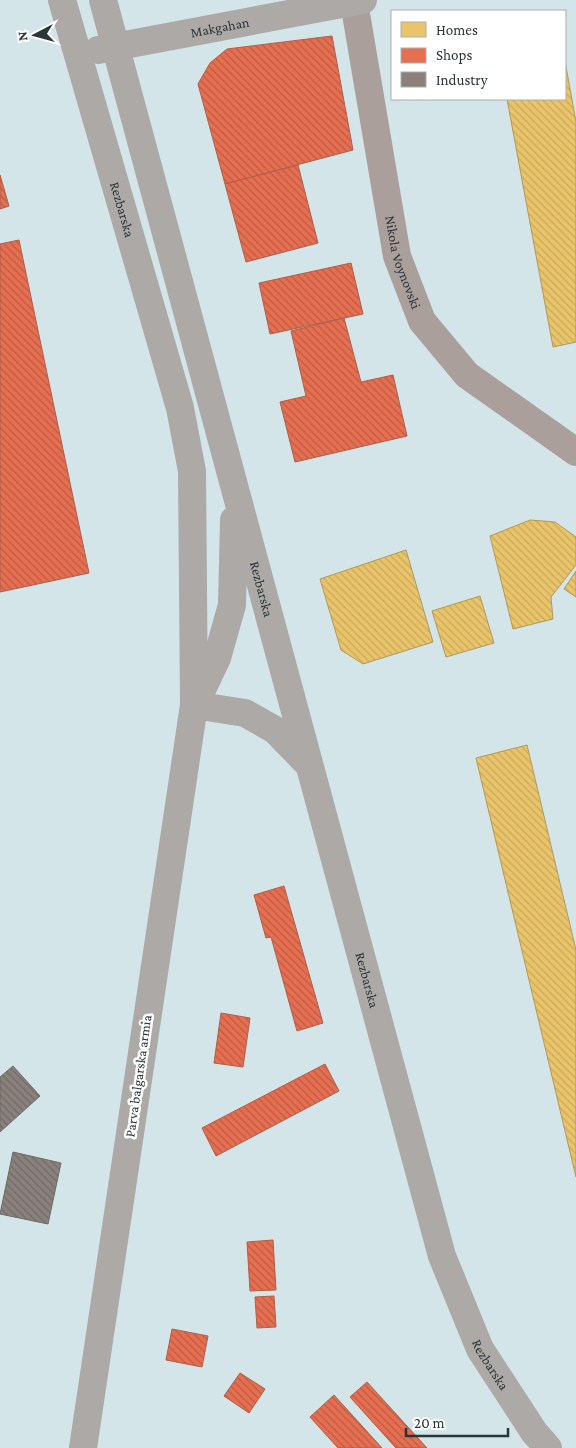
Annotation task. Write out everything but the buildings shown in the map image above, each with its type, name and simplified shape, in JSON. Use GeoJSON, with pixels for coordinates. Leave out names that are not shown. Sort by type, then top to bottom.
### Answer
{"type":"FeatureCollection","features":[{"type":"Feature","properties":{"kind":"street","name":"Rezbarska"},"geometry":{"type":"LineString","coordinates":[[62,0],[180,408],[192,471],[194,705]]}},
{"type":"Feature","properties":{"kind":"street","name":"Rezbarska"},"geometry":{"type":"LineString","coordinates":[[103,0],[442,1256],[480,1349],[534,1432],[548,1448]]}},
{"type":"Feature","properties":{"kind":"street","name":"Makgahan"},"geometry":{"type":"LineString","coordinates":[[77,54],[359,1]]}},
{"type":"Feature","properties":{"kind":"street","name":"Nikola Voynovski"},"geometry":{"type":"LineString","coordinates":[[359,1],[396,256],[422,321],[467,375],[576,452]]}},
{"type":"Feature","properties":{"kind":"street","name":"Rezbarska"},"geometry":{"type":"LineString","coordinates":[[194,705],[217,658],[232,605],[236,490]]}},
{"type":"Feature","properties":{"kind":"street"},"geometry":{"type":"LineString","coordinates":[[194,705],[245,713],[275,730],[310,766]]}},
{"type":"Feature","properties":{"kind":"street","name":"Parva balgarska armia"},"geometry":{"type":"LineString","coordinates":[[82,1448],[194,705]]}}]}
